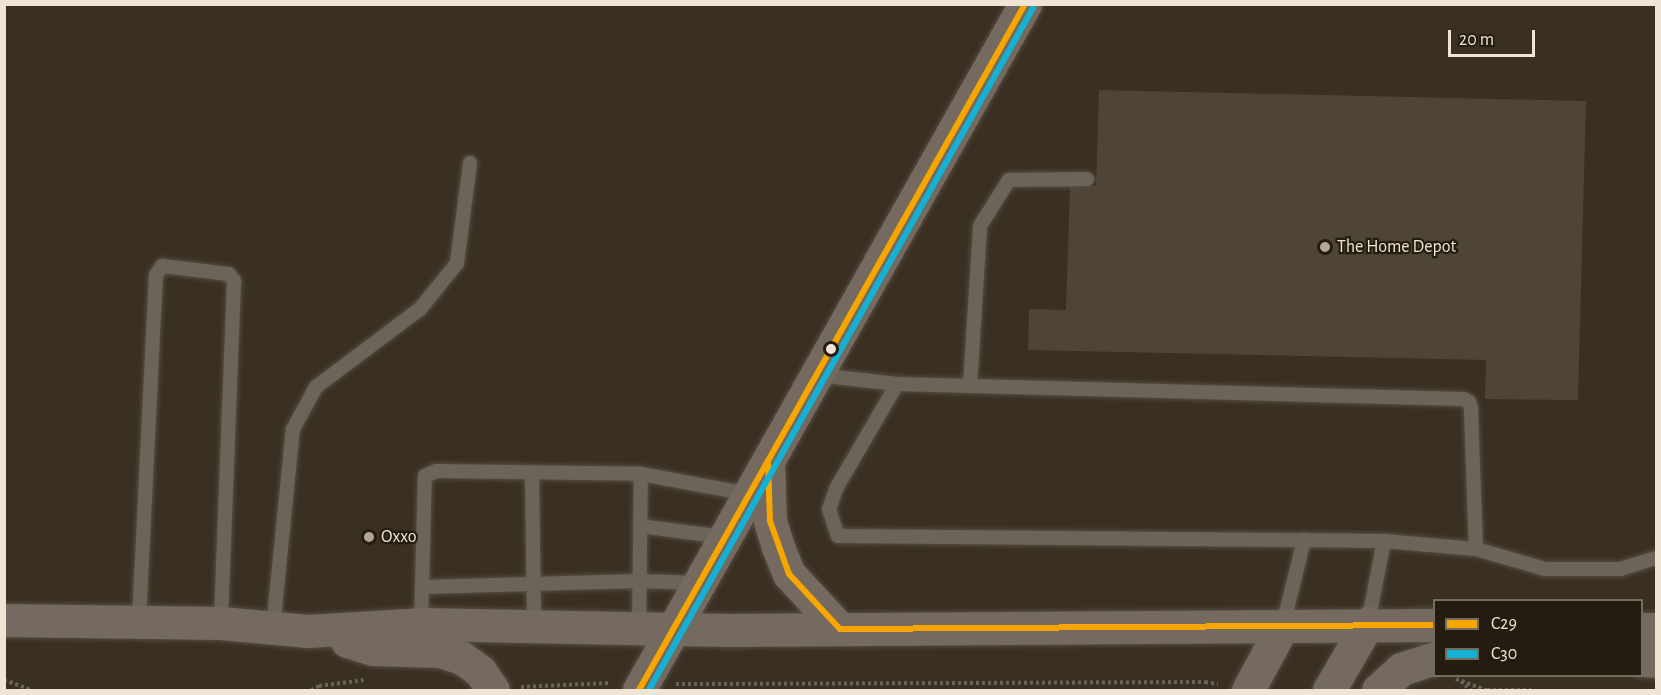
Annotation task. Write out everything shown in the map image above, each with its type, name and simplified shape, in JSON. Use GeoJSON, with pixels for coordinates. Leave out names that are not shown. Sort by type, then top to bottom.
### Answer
{"type":"FeatureCollection","features":[{"type":"Feature","properties":{"kind":"main road"},"geometry":{"type":"LineString","coordinates":[[641,688],[1025,4]]}},
{"type":"Feature","properties":{"kind":"main road"},"geometry":{"type":"LineString","coordinates":[[768,461],[770,521],[789,573],[840,629]]}},
{"type":"Feature","properties":{"kind":"main road"},"geometry":{"type":"LineString","coordinates":[[4,620],[221,623],[308,631],[421,624],[840,629],[1368,623],[1433,625]]}},
{"type":"Feature","properties":{"kind":"main road"},"geometry":{"type":"LineString","coordinates":[[1329,690],[1368,623]]}},
{"type":"Feature","properties":{"kind":"main road"},"geometry":{"type":"LineString","coordinates":[[1238,688],[1283,625]]}},
{"type":"Feature","properties":{"kind":"main road"},"geometry":{"type":"LineString","coordinates":[[308,631],[373,649],[440,651],[462,658],[480,671],[492,690]]}},
{"type":"Feature","properties":{"kind":"main road"},"geometry":{"type":"LineString","coordinates":[[1378,690],[1401,669],[1433,668]]}},
{"type":"Feature","properties":{"kind":"lane"},"geometry":{"type":"LineString","coordinates":[[273,628],[293,429],[316,387],[420,309],[457,263],[470,162]]}},
{"type":"Feature","properties":{"kind":"lane"},"geometry":{"type":"LineString","coordinates":[[970,386],[980,226],[1010,180],[1087,179]]}},
{"type":"Feature","properties":{"kind":"lane"},"geometry":{"type":"LineString","coordinates":[[139,621],[156,275],[162,266],[229,274],[234,281],[221,623]]}},
{"type":"Feature","properties":{"kind":"lane"},"geometry":{"type":"LineString","coordinates":[[817,375],[897,384],[1464,399],[1469,402],[1471,408],[1476,549]]}},
{"type":"Feature","properties":{"kind":"lane"},"geometry":{"type":"LineString","coordinates":[[897,384],[836,489],[828,509],[838,536],[1384,541],[1476,549],[1545,569],[1620,569],[1656,558]]}},
{"type":"Feature","properties":{"kind":"lane"},"geometry":{"type":"LineString","coordinates":[[421,624],[426,476],[436,471],[641,474],[749,494]]}},
{"type":"Feature","properties":{"kind":"lane"},"geometry":{"type":"LineString","coordinates":[[532,473],[534,625]]}},
{"type":"Feature","properties":{"kind":"lane"},"geometry":{"type":"LineString","coordinates":[[639,627],[641,474]]}},
{"type":"Feature","properties":{"kind":"lane"},"geometry":{"type":"LineString","coordinates":[[640,526],[726,537]]}},
{"type":"Feature","properties":{"kind":"lane"},"geometry":{"type":"LineString","coordinates":[[1283,625],[1304,540]]}},
{"type":"Feature","properties":{"kind":"lane"},"geometry":{"type":"LineString","coordinates":[[1368,623],[1384,541]]}},
{"type":"Feature","properties":{"kind":"lane"},"geometry":{"type":"LineString","coordinates":[[423,587],[639,581],[700,583]]}},
{"type":"Feature","properties":{"kind":"path"},"geometry":{"type":"LineString","coordinates":[[1455,677],[1470,690]]}},
{"type":"Feature","properties":{"kind":"path"},"geometry":{"type":"LineString","coordinates":[[4,680],[31,690]]}},
{"type":"Feature","properties":{"kind":"path"},"geometry":{"type":"LineString","coordinates":[[1461,681],[1487,690],[1531,690]]}},
{"type":"Feature","properties":{"kind":"path"},"geometry":{"type":"LineString","coordinates":[[492,690],[590,682],[641,688],[1205,682],[1238,688]]}},
{"type":"Feature","properties":{"kind":"building","name":"The Home Depot"},"geometry":{"type":"Polygon","coordinates":[[[1099,90],[1586,101],[1578,400],[1485,399],[1486,360],[1028,350],[1029,309],[1066,310],[1070,185],[1096,186],[1099,90]]]}},
{"type":"Feature","properties":{"kind":"transit line","name":"C29"},"geometry":{"type":"LineString","coordinates":[[639,690],[1025,4]]}},
{"type":"Feature","properties":{"kind":"transit line","name":"C30"},"geometry":{"type":"LineString","coordinates":[[649,690],[1033,8]]}},
{"type":"Feature","properties":{"kind":"transit line","name":"C29"},"geometry":{"type":"LineString","coordinates":[[768,461],[770,521],[789,574],[840,629],[1433,625]]}},
{"type":"Feature","properties":{"kind":"place","name":"The Home Depot"},"geometry":{"type":"Point","coordinates":[1325,247]}},
{"type":"Feature","properties":{"kind":"place","name":"Oxxo"},"geometry":{"type":"Point","coordinates":[369,537]}}]}
